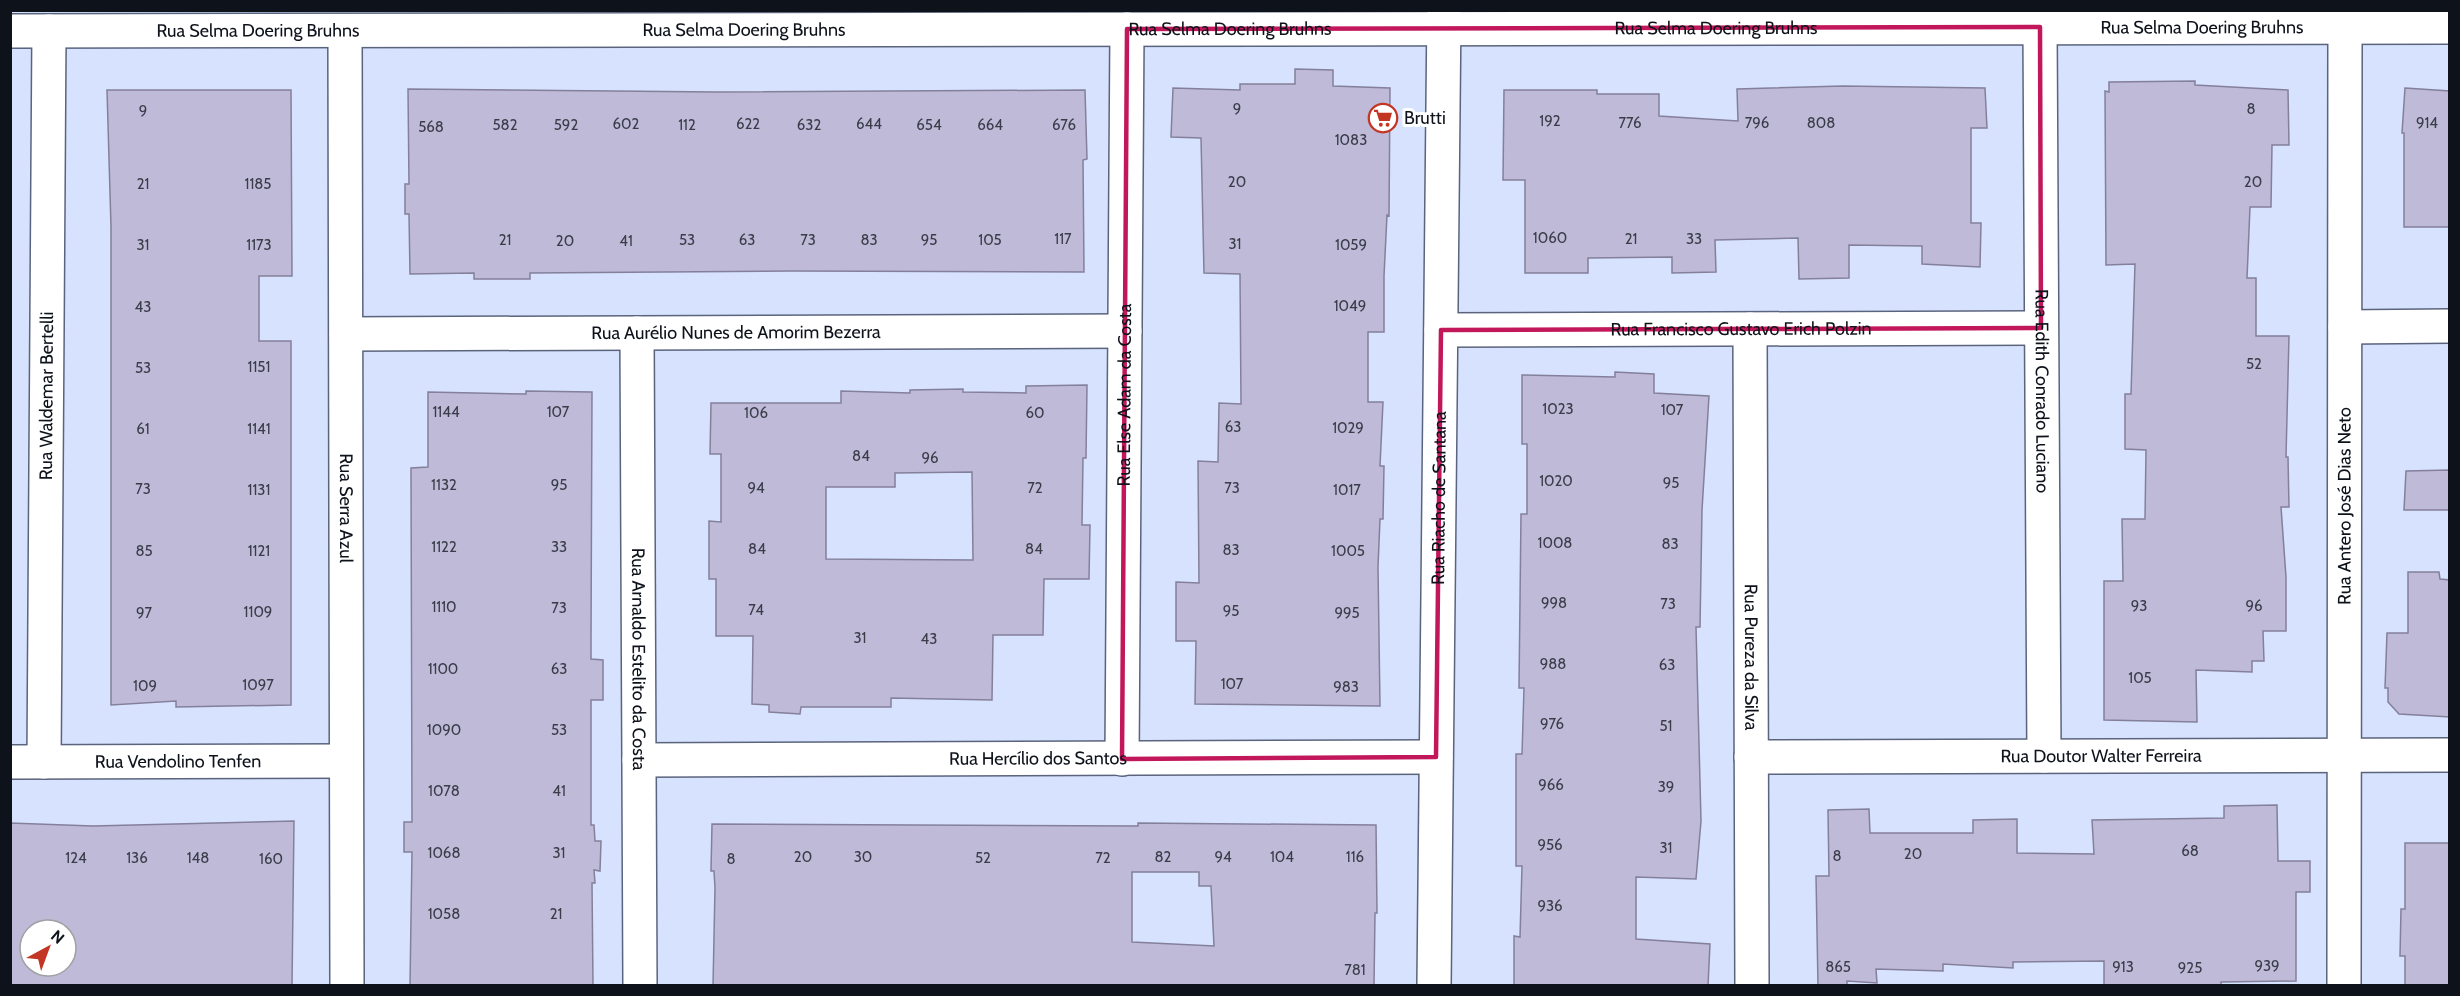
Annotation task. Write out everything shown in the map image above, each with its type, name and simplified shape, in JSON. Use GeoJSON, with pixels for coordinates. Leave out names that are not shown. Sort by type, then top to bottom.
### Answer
{"type":"FeatureCollection","features":[{"type":"Feature","properties":{"kind":"street","name":"Rua Selma Doering Bruhns"},"geometry":{"type":"LineString","coordinates":[[10,31],[1127,29],[1444,20],[2040,27],[2450,27]]}},
{"type":"Feature","properties":{"kind":"street","name":"Rua Riacho de Santana"},"geometry":{"type":"LineString","coordinates":[[1434,986],[1444,20]]}},
{"type":"Feature","properties":{"kind":"street","name":"Rua Edith Conrado Luciano"},"geometry":{"type":"LineString","coordinates":[[2040,27],[2044,756]]}},
{"type":"Feature","properties":{"kind":"street","name":"Rua Antero José Dias Neto"},"geometry":{"type":"LineString","coordinates":[[2344,986],[2345,27]]}},
{"type":"Feature","properties":{"kind":"street","name":"Rua Else Adam da Costa"},"geometry":{"type":"LineString","coordinates":[[1122,759],[1127,29]]}},
{"type":"Feature","properties":{"kind":"street","name":"Rua Serra Azul"},"geometry":{"type":"LineString","coordinates":[[345,30],[347,986]]}},
{"type":"Feature","properties":{"kind":"street","name":"Rua Waldemar Bertelli"},"geometry":{"type":"LineString","coordinates":[[44,762],[50,31]]}},
{"type":"Feature","properties":{"kind":"street"},"geometry":{"type":"LineString","coordinates":[[2344,327],[2450,327]]}},
{"type":"Feature","properties":{"kind":"street","name":"Rua Francisco Gustavo Erich Polzin"},"geometry":{"type":"LineString","coordinates":[[1441,330],[2041,328]]}},
{"type":"Feature","properties":{"kind":"street","name":"Rua Pureza da Silva"},"geometry":{"type":"LineString","coordinates":[[1750,329],[1752,986]]}},
{"type":"Feature","properties":{"kind":"street","name":"Rua Aurélio Nunes de Amorim Bezerra"},"geometry":{"type":"LineString","coordinates":[[346,334],[1125,331]]}},
{"type":"Feature","properties":{"kind":"street","name":"Rua Arnaldo Estelito da Costa"},"geometry":{"type":"LineString","coordinates":[[637,333],[640,986]]}},
{"type":"Feature","properties":{"kind":"street","name":"Rua Doutor Walter Ferreira"},"geometry":{"type":"LineString","coordinates":[[1751,757],[2450,755]]}},
{"type":"Feature","properties":{"kind":"street","name":"Rua Hercílio dos Santos"},"geometry":{"type":"LineString","coordinates":[[639,760],[1436,757]]}},
{"type":"Feature","properties":{"kind":"street","name":"Rua Vendolino Tenfen"},"geometry":{"type":"LineString","coordinates":[[10,762],[346,761]]}},
{"type":"Feature","properties":{"kind":"highlighted area"},"geometry":{"type":"Polygon","coordinates":[[[2040,27],[2041,328],[1441,330],[1436,757],[1122,759],[1127,29],[2040,27]]]}},
{"type":"Feature","properties":{"kind":"building"},"geometry":{"type":"Polygon","coordinates":[[[1295,69],[1333,70],[1333,86],[1390,88],[1389,216],[1387,215],[1384,276],[1384,332],[1368,332],[1368,402],[1383,402],[1380,466],[1384,466],[1383,519],[1380,519],[1378,567],[1380,706],[1195,704],[1196,641],[1176,641],[1176,582],[1199,583],[1198,461],[1218,462],[1219,403],[1241,404],[1240,274],[1204,273],[1201,138],[1171,137],[1173,88],[1240,90],[1240,84],[1295,84],[1295,69]]]}},
{"type":"Feature","properties":{"kind":"building"},"geometry":{"type":"Polygon","coordinates":[[[2195,81],[2195,85],[2288,90],[2289,145],[2272,145],[2271,207],[2250,207],[2247,278],[2256,278],[2256,336],[2289,336],[2286,457],[2288,457],[2289,507],[2281,507],[2286,577],[2286,631],[2263,631],[2264,661],[2252,661],[2252,672],[2196,670],[2197,722],[2104,720],[2104,581],[2123,581],[2122,519],[2145,519],[2146,450],[2125,449],[2125,394],[2131,394],[2135,264],[2106,265],[2105,91],[2109,92],[2109,82],[2195,81]]]}},
{"type":"Feature","properties":{"kind":"building"},"geometry":{"type":"Polygon","coordinates":[[[1843,86],[1985,88],[1987,128],[1971,128],[1971,223],[1981,223],[1980,267],[1922,264],[1922,246],[1849,245],[1849,278],[1799,279],[1798,238],[1715,240],[1716,272],[1672,273],[1672,257],[1588,258],[1588,273],[1525,273],[1525,180],[1503,180],[1504,90],[1597,90],[1597,94],[1659,94],[1659,116],[1738,121],[1737,89],[1843,86]]]}},
{"type":"Feature","properties":{"kind":"building"},"geometry":{"type":"Polygon","coordinates":[[[2405,88],[2450,91],[2450,227],[2404,227],[2404,133],[2402,133],[2405,88]]]}},
{"type":"Feature","properties":{"kind":"building"},"geometry":{"type":"Polygon","coordinates":[[[408,89],[717,92],[1085,90],[1087,159],[1083,160],[1084,272],[530,273],[530,279],[474,279],[474,273],[410,274],[409,214],[405,214],[405,184],[409,184],[408,89]]]}},
{"type":"Feature","properties":{"kind":"building"},"geometry":{"type":"Polygon","coordinates":[[[107,90],[291,90],[292,276],[259,276],[259,341],[291,341],[291,705],[176,707],[176,701],[111,705],[111,227],[107,90]]]}},
{"type":"Feature","properties":{"kind":"building"},"geometry":{"type":"Polygon","coordinates":[[[1615,372],[1654,374],[1654,393],[1709,396],[1702,510],[1700,627],[1696,627],[1701,821],[1696,879],[1636,877],[1636,939],[1710,944],[1708,986],[1514,986],[1514,936],[1520,937],[1522,866],[1516,866],[1516,754],[1522,754],[1524,688],[1519,688],[1521,514],[1527,514],[1527,444],[1522,444],[1522,375],[1615,377],[1615,372]]]}},
{"type":"Feature","properties":{"kind":"building"},"geometry":{"type":"Polygon","coordinates":[[[1087,385],[1082,525],[1090,525],[1089,579],[1044,579],[1043,635],[993,635],[992,700],[891,698],[891,707],[801,707],[800,714],[769,712],[769,705],[752,704],[753,636],[716,636],[716,579],[709,579],[709,521],[721,522],[721,454],[710,454],[711,403],[841,403],[841,391],[910,393],[910,390],[963,389],[963,392],[1026,393],[1026,386],[1087,385]],[[972,472],[895,473],[895,487],[826,487],[826,559],[973,560],[972,472]]]}},
{"type":"Feature","properties":{"kind":"building"},"geometry":{"type":"Polygon","coordinates":[[[526,391],[592,392],[591,659],[603,660],[603,700],[591,700],[591,825],[594,825],[595,841],[601,841],[600,871],[594,870],[595,883],[592,883],[593,986],[410,986],[412,852],[404,852],[404,822],[412,822],[411,468],[428,467],[428,392],[526,394],[526,391]]]}},
{"type":"Feature","properties":{"kind":"building"},"geometry":{"type":"Polygon","coordinates":[[[2450,470],[2450,510],[2404,510],[2406,471],[2450,470]]]}},
{"type":"Feature","properties":{"kind":"building"},"geometry":{"type":"Polygon","coordinates":[[[2408,572],[2439,572],[2440,579],[2450,580],[2450,717],[2399,714],[2388,702],[2388,688],[2385,688],[2387,633],[2408,633],[2408,572]]]}},
{"type":"Feature","properties":{"kind":"building"},"geometry":{"type":"Polygon","coordinates":[[[2277,805],[2278,861],[2310,861],[2310,892],[2296,892],[2296,981],[2221,982],[2221,986],[2104,986],[2104,961],[2013,962],[2013,968],[1943,964],[1943,971],[1876,969],[1877,983],[1847,981],[1847,986],[1818,986],[1816,876],[1829,876],[1828,810],[1869,809],[1870,833],[1973,833],[1973,820],[2017,819],[2017,853],[2094,854],[2092,820],[2224,818],[2224,806],[2277,805]]]}},
{"type":"Feature","properties":{"kind":"building"},"geometry":{"type":"Polygon","coordinates":[[[294,821],[292,986],[10,986],[10,823],[93,826],[294,821]]]}},
{"type":"Feature","properties":{"kind":"building"},"geometry":{"type":"Polygon","coordinates":[[[1138,823],[1376,825],[1377,913],[1375,913],[1374,986],[713,986],[715,888],[714,871],[711,871],[712,824],[1138,826],[1138,823]],[[1132,872],[1132,942],[1214,946],[1211,886],[1199,886],[1199,872],[1132,872]]]}},
{"type":"Feature","properties":{"kind":"building"},"geometry":{"type":"Polygon","coordinates":[[[2405,843],[2450,843],[2450,986],[2405,986],[2405,956],[2400,956],[2401,909],[2405,909],[2405,843]]]}},
{"type":"Feature","properties":{"kind":"place","name":"Brutti"},"geometry":{"type":"Point","coordinates":[1383,118]}}]}
